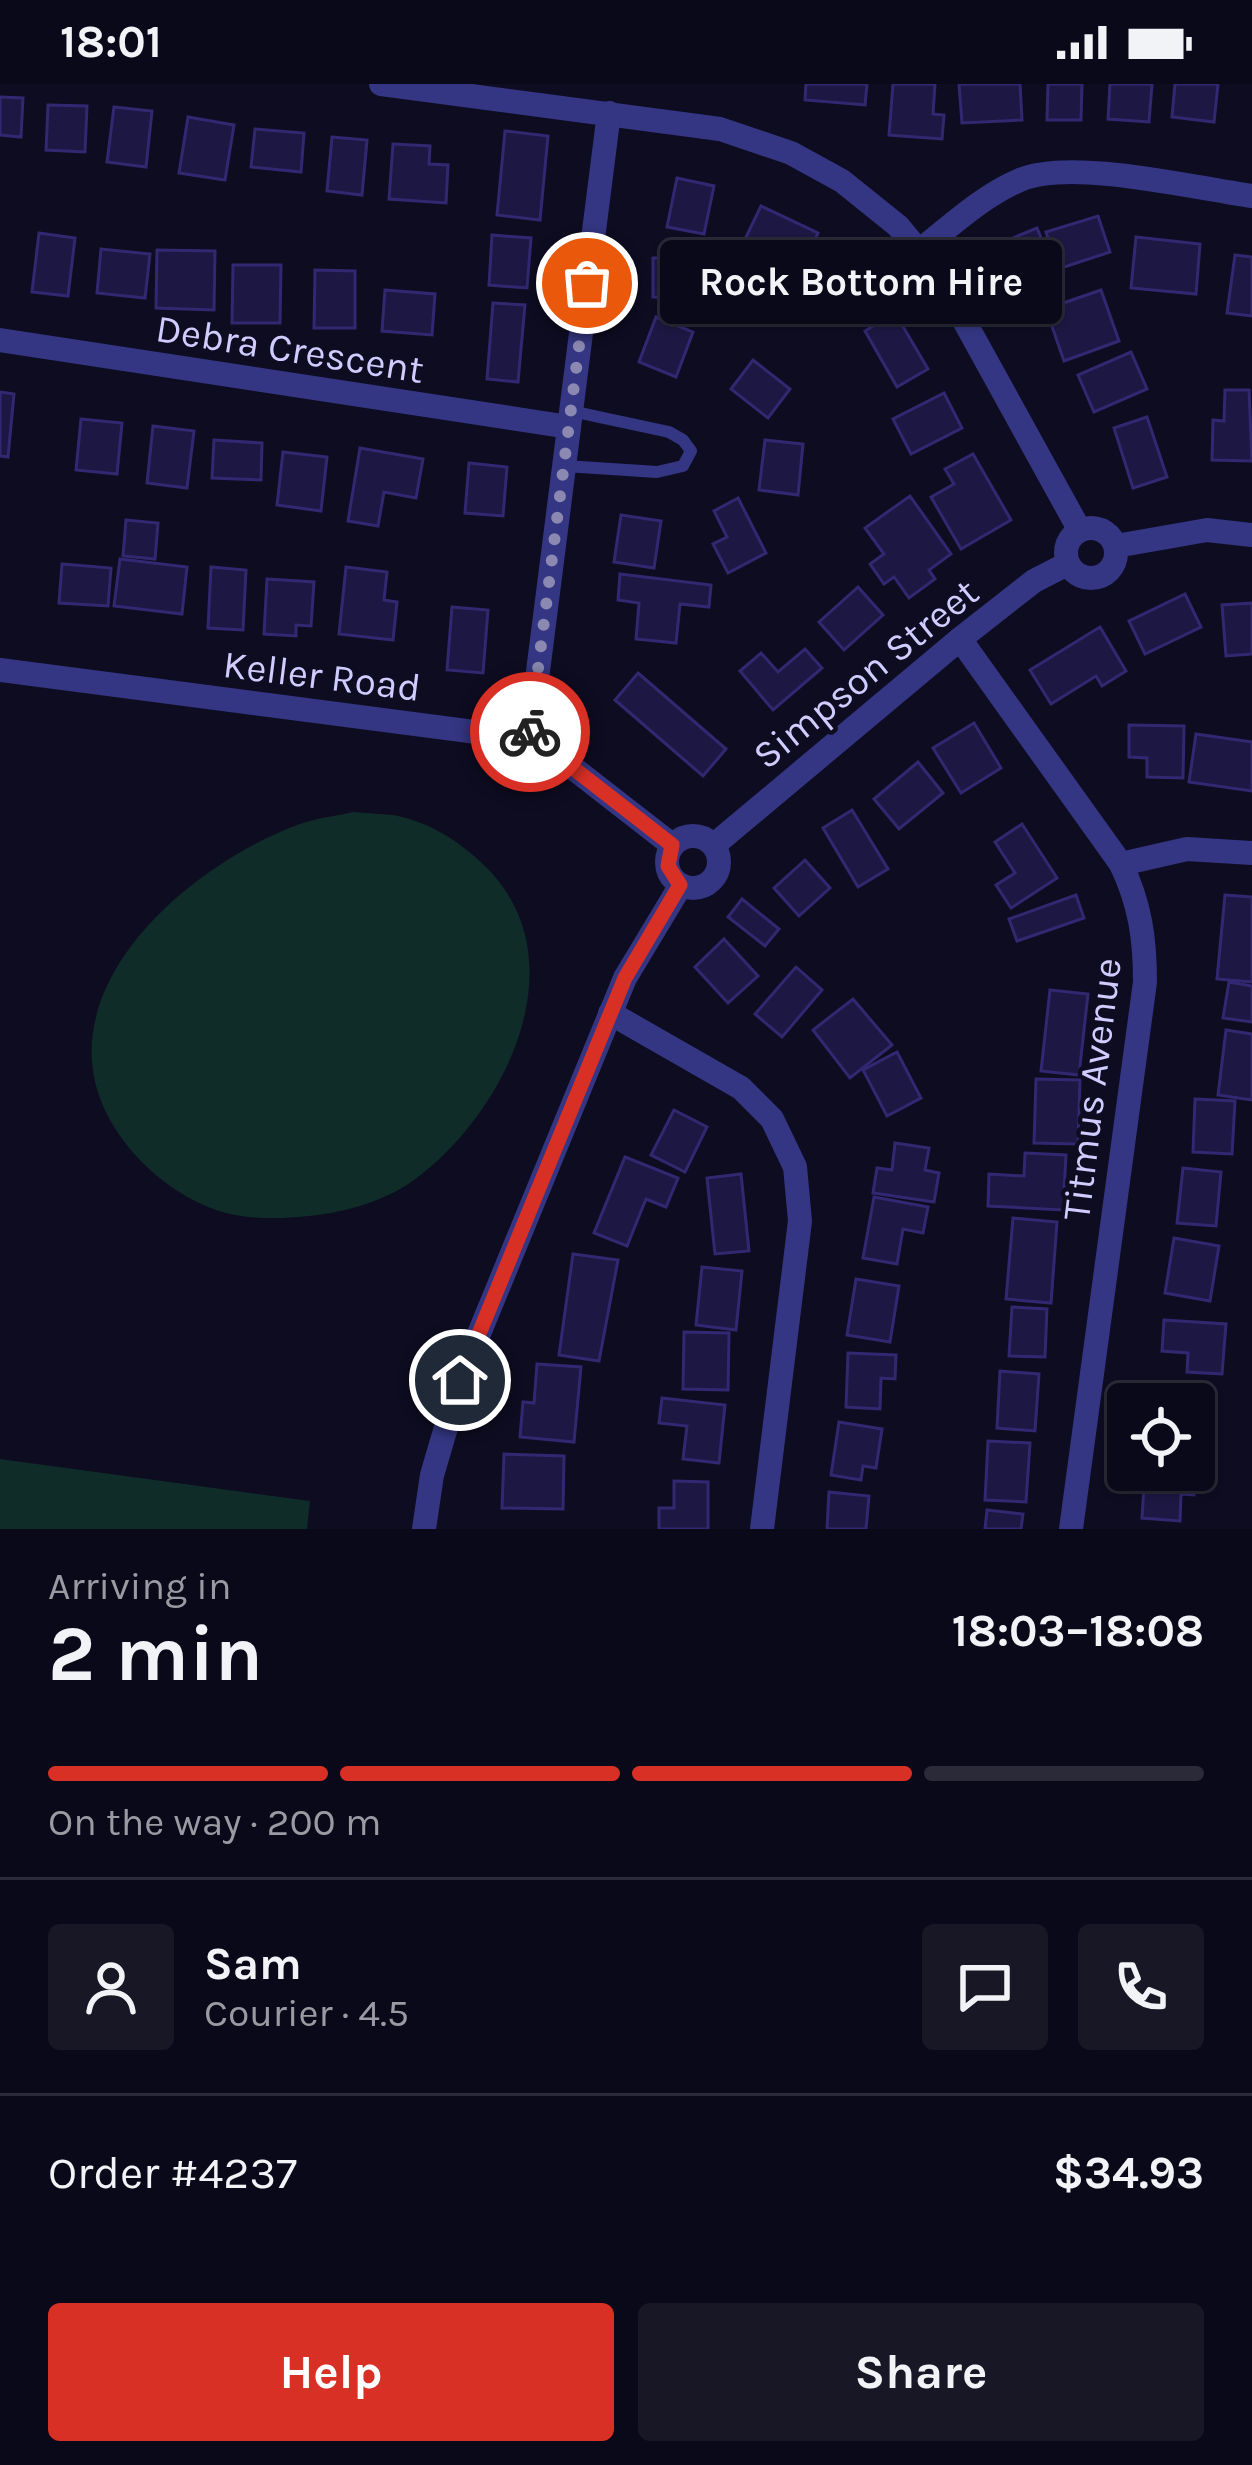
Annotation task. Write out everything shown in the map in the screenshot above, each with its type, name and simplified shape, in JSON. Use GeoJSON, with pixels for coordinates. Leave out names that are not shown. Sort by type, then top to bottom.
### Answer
{"type":"FeatureCollection","features":[{"type":"Feature","properties":{"kind":"street"},"geometry":{"type":"LineString","coordinates":[[381,84],[720,129],[791,153],[870,202],[920,250],[960,312],[1079,529]]}},
{"type":"Feature","properties":{"kind":"street"},"geometry":{"type":"LineString","coordinates":[[529,742],[609,113]]}},
{"type":"Feature","properties":{"kind":"street"},"geometry":{"type":"LineString","coordinates":[[920,250],[984,200],[1036,174],[1110,176],[1252,196]]}},
{"type":"Feature","properties":{"kind":"street","name":"Debra Crescent"},"geometry":{"type":"LineString","coordinates":[[0,340],[570,419]]}},
{"type":"Feature","properties":{"kind":"street"},"geometry":{"type":"LineString","coordinates":[[1098,528],[1116,546],[1116,560],[1104,575],[1084,578],[1067,564],[1066,545],[1079,529],[1098,528]]}},
{"type":"Feature","properties":{"kind":"street"},"geometry":{"type":"LineString","coordinates":[[1116,546],[1207,530],[1252,535]]}},
{"type":"Feature","properties":{"kind":"street","name":"Simpson Street"},"geometry":{"type":"LineString","coordinates":[[714,845],[960,639],[1034,581],[1067,564]]}},
{"type":"Feature","properties":{"kind":"street","name":"Titmus Avenue"},"geometry":{"type":"LineString","coordinates":[[960,639],[1121,864],[1142,916],[1145,982],[1071,1529]]}},
{"type":"Feature","properties":{"kind":"street","name":"Keller Road"},"geometry":{"type":"LineString","coordinates":[[0,670],[514,737],[559,757],[672,845]]}},
{"type":"Feature","properties":{"kind":"street"},"geometry":{"type":"LineString","coordinates":[[690,836],[701,836],[714,845],[719,858],[713,879],[697,888],[680,885],[668,866],[672,845],[690,836]]}},
{"type":"Feature","properties":{"kind":"street"},"geometry":{"type":"LineString","coordinates":[[1121,864],[1187,849],[1252,853]]}},
{"type":"Feature","properties":{"kind":"street"},"geometry":{"type":"LineString","coordinates":[[424,1529],[432,1475],[460,1380],[625,978],[680,885]]}},
{"type":"Feature","properties":{"kind":"street"},"geometry":{"type":"LineString","coordinates":[[610,1013],[741,1088],[772,1119],[795,1167],[800,1221],[762,1529]]}},
{"type":"Feature","properties":{"kind":"lane","name":"Debra Crescent"},"geometry":{"type":"LineString","coordinates":[[564,466],[657,472],[683,466],[692,451],[669,433],[570,419]]}},
{"type":"Feature","properties":{"kind":"green space"},"geometry":{"type":"Polygon","coordinates":[[[353,812],[422,823],[455,841],[484,865],[512,902],[527,943],[529,986],[521,1030],[504,1073],[480,1112],[451,1148],[393,1193],[366,1204],[287,1218],[219,1211],[171,1186],[119,1135],[93,1072],[94,1025],[110,981],[137,939],[172,901],[257,843],[300,824],[353,812]]]}},
{"type":"Feature","properties":{"kind":"green space"},"geometry":{"type":"Polygon","coordinates":[[[0,1459],[310,1501],[307,1529],[0,1529],[0,1459]]]}},
{"type":"Feature","properties":{"kind":"building"},"geometry":{"type":"Polygon","coordinates":[[[806,84],[867,84],[865,105],[805,100],[806,84]]]}},
{"type":"Feature","properties":{"kind":"building"},"geometry":{"type":"Polygon","coordinates":[[[893,84],[935,84],[933,114],[944,115],[942,139],[889,135],[893,84]]]}},
{"type":"Feature","properties":{"kind":"building"},"geometry":{"type":"Polygon","coordinates":[[[959,84],[1020,84],[1022,120],[962,123],[959,84]]]}},
{"type":"Feature","properties":{"kind":"building"},"geometry":{"type":"Polygon","coordinates":[[[1048,84],[1082,84],[1081,120],[1047,120],[1048,84]]]}},
{"type":"Feature","properties":{"kind":"building"},"geometry":{"type":"Polygon","coordinates":[[[1110,84],[1152,84],[1149,122],[1108,119],[1110,84]]]}},
{"type":"Feature","properties":{"kind":"building"},"geometry":{"type":"Polygon","coordinates":[[[1175,84],[1218,84],[1214,122],[1172,117],[1175,84]]]}},
{"type":"Feature","properties":{"kind":"building"},"geometry":{"type":"Polygon","coordinates":[[[0,97],[23,98],[21,137],[0,135],[0,97]]]}},
{"type":"Feature","properties":{"kind":"building"},"geometry":{"type":"Polygon","coordinates":[[[48,105],[87,106],[85,152],[46,150],[48,105]]]}},
{"type":"Feature","properties":{"kind":"building"},"geometry":{"type":"Polygon","coordinates":[[[114,107],[152,111],[146,167],[107,162],[114,107]]]}},
{"type":"Feature","properties":{"kind":"building"},"geometry":{"type":"Polygon","coordinates":[[[188,117],[234,125],[225,180],[179,173],[188,117]]]}},
{"type":"Feature","properties":{"kind":"building"},"geometry":{"type":"Polygon","coordinates":[[[255,129],[304,133],[301,172],[251,167],[255,129]]]}},
{"type":"Feature","properties":{"kind":"building"},"geometry":{"type":"Polygon","coordinates":[[[505,131],[548,136],[540,220],[497,215],[505,131]]]}},
{"type":"Feature","properties":{"kind":"building"},"geometry":{"type":"Polygon","coordinates":[[[332,137],[367,140],[362,195],[327,191],[332,137]]]}},
{"type":"Feature","properties":{"kind":"building"},"geometry":{"type":"Polygon","coordinates":[[[393,144],[430,146],[429,164],[448,165],[446,203],[389,199],[393,144]]]}},
{"type":"Feature","properties":{"kind":"building"},"geometry":{"type":"Polygon","coordinates":[[[677,178],[714,186],[704,234],[667,227],[677,178]]]}},
{"type":"Feature","properties":{"kind":"building"},"geometry":{"type":"Polygon","coordinates":[[[761,206],[818,233],[802,267],[745,239],[761,206]]]}},
{"type":"Feature","properties":{"kind":"building"},"geometry":{"type":"Polygon","coordinates":[[[1098,216],[1110,252],[1058,269],[1046,232],[1098,216]]]}},
{"type":"Feature","properties":{"kind":"building"},"geometry":{"type":"Polygon","coordinates":[[[1037,228],[1049,257],[1036,262],[1046,287],[1013,301],[991,247],[1037,228]]]}},
{"type":"Feature","properties":{"kind":"building"},"geometry":{"type":"Polygon","coordinates":[[[39,233],[75,238],[68,296],[32,292],[39,233]]]}},
{"type":"Feature","properties":{"kind":"building"},"geometry":{"type":"Polygon","coordinates":[[[492,235],[531,238],[527,288],[489,285],[492,235]]]}},
{"type":"Feature","properties":{"kind":"building"},"geometry":{"type":"Polygon","coordinates":[[[1136,237],[1200,244],[1196,294],[1131,288],[1136,237]]]}},
{"type":"Feature","properties":{"kind":"building"},"geometry":{"type":"Polygon","coordinates":[[[101,249],[150,254],[145,298],[97,293],[101,249]]]}},
{"type":"Feature","properties":{"kind":"building"},"geometry":{"type":"Polygon","coordinates":[[[157,250],[215,251],[214,310],[156,308],[157,250]]]}},
{"type":"Feature","properties":{"kind":"building"},"geometry":{"type":"Polygon","coordinates":[[[1235,255],[1252,257],[1252,316],[1227,313],[1235,255]]]}},
{"type":"Feature","properties":{"kind":"building"},"geometry":{"type":"Polygon","coordinates":[[[653,258],[712,258],[712,298],[653,297],[653,258]]]}},
{"type":"Feature","properties":{"kind":"building"},"geometry":{"type":"Polygon","coordinates":[[[848,262],[877,290],[850,319],[820,291],[848,262]]]}},
{"type":"Feature","properties":{"kind":"building"},"geometry":{"type":"Polygon","coordinates":[[[233,265],[281,265],[280,323],[232,323],[233,265]]]}},
{"type":"Feature","properties":{"kind":"building"},"geometry":{"type":"Polygon","coordinates":[[[315,270],[355,271],[355,328],[314,328],[315,270]]]}},
{"type":"Feature","properties":{"kind":"building"},"geometry":{"type":"Polygon","coordinates":[[[385,290],[435,294],[432,335],[382,331],[385,290]]]}},
{"type":"Feature","properties":{"kind":"building"},"geometry":{"type":"Polygon","coordinates":[[[1101,290],[1119,341],[1064,361],[1046,309],[1101,290]]]}},
{"type":"Feature","properties":{"kind":"building"},"geometry":{"type":"Polygon","coordinates":[[[493,303],[525,305],[518,382],[487,379],[493,303]]]}},
{"type":"Feature","properties":{"kind":"building"},"geometry":{"type":"Polygon","coordinates":[[[895,313],[928,369],[897,387],[865,331],[895,313]]]}},
{"type":"Feature","properties":{"kind":"building"},"geometry":{"type":"Polygon","coordinates":[[[656,317],[693,332],[676,377],[639,362],[656,317]]]}},
{"type":"Feature","properties":{"kind":"building"},"geometry":{"type":"Polygon","coordinates":[[[1131,352],[1147,389],[1094,412],[1078,375],[1131,352]]]}},
{"type":"Feature","properties":{"kind":"building"},"geometry":{"type":"Polygon","coordinates":[[[753,360],[790,389],[768,418],[731,389],[753,360]]]}},
{"type":"Feature","properties":{"kind":"building"},"geometry":{"type":"Polygon","coordinates":[[[1225,390],[1249,390],[1252,461],[1212,460],[1213,420],[1224,421],[1225,390]]]}},
{"type":"Feature","properties":{"kind":"building"},"geometry":{"type":"Polygon","coordinates":[[[0,392],[14,394],[8,457],[0,456],[0,392]]]}},
{"type":"Feature","properties":{"kind":"building"},"geometry":{"type":"Polygon","coordinates":[[[944,393],[962,428],[911,454],[893,419],[944,393]]]}},
{"type":"Feature","properties":{"kind":"building"},"geometry":{"type":"Polygon","coordinates":[[[1147,417],[1167,477],[1133,488],[1114,428],[1147,417]]]}},
{"type":"Feature","properties":{"kind":"building"},"geometry":{"type":"Polygon","coordinates":[[[81,419],[122,423],[117,474],[76,470],[81,419]]]}},
{"type":"Feature","properties":{"kind":"building"},"geometry":{"type":"Polygon","coordinates":[[[153,426],[194,431],[187,488],[147,483],[153,426]]]}},
{"type":"Feature","properties":{"kind":"building"},"geometry":{"type":"Polygon","coordinates":[[[214,440],[262,443],[261,480],[212,478],[214,440]]]}},
{"type":"Feature","properties":{"kind":"building"},"geometry":{"type":"Polygon","coordinates":[[[765,440],[803,444],[798,495],[759,490],[765,440]]]}},
{"type":"Feature","properties":{"kind":"building"},"geometry":{"type":"Polygon","coordinates":[[[360,448],[423,459],[416,498],[384,492],[378,526],[348,521],[360,448]]]}},
{"type":"Feature","properties":{"kind":"building"},"geometry":{"type":"Polygon","coordinates":[[[283,452],[327,457],[321,511],[277,505],[283,452]]]}},
{"type":"Feature","properties":{"kind":"building"},"geometry":{"type":"Polygon","coordinates":[[[973,454],[1011,520],[961,549],[931,497],[954,484],[945,469],[973,454]]]}},
{"type":"Feature","properties":{"kind":"building"},"geometry":{"type":"Polygon","coordinates":[[[469,463],[507,467],[503,516],[465,513],[469,463]]]}},
{"type":"Feature","properties":{"kind":"building"},"geometry":{"type":"Polygon","coordinates":[[[910,496],[951,554],[929,570],[935,579],[909,598],[894,577],[884,584],[870,564],[884,554],[865,528],[910,496]]]}},
{"type":"Feature","properties":{"kind":"building"},"geometry":{"type":"Polygon","coordinates":[[[738,498],[766,553],[728,573],[713,544],[727,537],[714,511],[738,498]]]}},
{"type":"Feature","properties":{"kind":"building"},"geometry":{"type":"Polygon","coordinates":[[[621,515],[661,521],[654,568],[614,562],[621,515]]]}},
{"type":"Feature","properties":{"kind":"building"},"geometry":{"type":"Polygon","coordinates":[[[126,520],[158,523],[155,559],[123,556],[126,520]]]}},
{"type":"Feature","properties":{"kind":"building"},"geometry":{"type":"Polygon","coordinates":[[[120,559],[187,567],[182,614],[114,606],[120,559]]]}},
{"type":"Feature","properties":{"kind":"building"},"geometry":{"type":"Polygon","coordinates":[[[62,564],[111,568],[108,606],[59,603],[62,564]]]}},
{"type":"Feature","properties":{"kind":"building"},"geometry":{"type":"Polygon","coordinates":[[[211,567],[246,570],[243,630],[208,628],[211,567]]]}},
{"type":"Feature","properties":{"kind":"building"},"geometry":{"type":"Polygon","coordinates":[[[346,567],[387,572],[384,600],[397,602],[393,640],[339,634],[346,567]]]}},
{"type":"Feature","properties":{"kind":"building"},"geometry":{"type":"Polygon","coordinates":[[[620,574],[711,585],[709,607],[680,604],[676,643],[636,639],[639,603],[618,600],[620,574]]]}},
{"type":"Feature","properties":{"kind":"building"},"geometry":{"type":"Polygon","coordinates":[[[267,579],[314,582],[311,626],[296,625],[296,636],[264,634],[267,579]]]}},
{"type":"Feature","properties":{"kind":"building"},"geometry":{"type":"Polygon","coordinates":[[[858,587],[883,615],[844,650],[819,622],[858,587]]]}},
{"type":"Feature","properties":{"kind":"building"},"geometry":{"type":"Polygon","coordinates":[[[1185,594],[1201,627],[1145,654],[1129,621],[1185,594]]]}},
{"type":"Feature","properties":{"kind":"building"},"geometry":{"type":"Polygon","coordinates":[[[1252,603],[1252,654],[1226,656],[1222,605],[1252,603]]]}},
{"type":"Feature","properties":{"kind":"building"},"geometry":{"type":"Polygon","coordinates":[[[452,607],[488,610],[483,673],[447,670],[452,607]]]}},
{"type":"Feature","properties":{"kind":"building"},"geometry":{"type":"Polygon","coordinates":[[[1100,627],[1126,671],[1102,686],[1096,676],[1051,704],[1030,670],[1100,627]]]}},
{"type":"Feature","properties":{"kind":"building"},"geometry":{"type":"Polygon","coordinates":[[[805,649],[822,668],[773,710],[740,671],[761,653],[778,672],[805,649]]]}},
{"type":"Feature","properties":{"kind":"building"},"geometry":{"type":"Polygon","coordinates":[[[638,673],[726,749],[703,776],[615,700],[638,673]]]}},
{"type":"Feature","properties":{"kind":"building"},"geometry":{"type":"Polygon","coordinates":[[[974,723],[1001,768],[961,793],[933,748],[974,723]]]}},
{"type":"Feature","properties":{"kind":"building"},"geometry":{"type":"Polygon","coordinates":[[[1129,725],[1184,726],[1183,778],[1147,777],[1147,758],[1129,757],[1129,725]]]}},
{"type":"Feature","properties":{"kind":"building"},"geometry":{"type":"Polygon","coordinates":[[[1196,734],[1252,742],[1252,791],[1189,782],[1196,734]]]}},
{"type":"Feature","properties":{"kind":"building"},"geometry":{"type":"Polygon","coordinates":[[[918,762],[943,793],[899,829],[874,799],[918,762]]]}},
{"type":"Feature","properties":{"kind":"building"},"geometry":{"type":"Polygon","coordinates":[[[852,810],[888,869],[858,887],[823,828],[852,810]]]}},
{"type":"Feature","properties":{"kind":"building"},"geometry":{"type":"Polygon","coordinates":[[[1022,824],[1057,878],[1011,908],[996,885],[1015,873],[995,842],[1022,824]]]}},
{"type":"Feature","properties":{"kind":"building"},"geometry":{"type":"Polygon","coordinates":[[[805,860],[830,888],[799,916],[774,888],[805,860]]]}},
{"type":"Feature","properties":{"kind":"building"},"geometry":{"type":"Polygon","coordinates":[[[1076,895],[1084,918],[1017,941],[1009,919],[1076,895]]]}},
{"type":"Feature","properties":{"kind":"building"},"geometry":{"type":"Polygon","coordinates":[[[1225,895],[1252,897],[1252,982],[1217,979],[1225,895]]]}},
{"type":"Feature","properties":{"kind":"building"},"geometry":{"type":"Polygon","coordinates":[[[742,899],[779,929],[765,946],[728,917],[742,899]]]}},
{"type":"Feature","properties":{"kind":"building"},"geometry":{"type":"Polygon","coordinates":[[[724,939],[758,976],[728,1003],[695,967],[724,939]]]}},
{"type":"Feature","properties":{"kind":"building"},"geometry":{"type":"Polygon","coordinates":[[[796,967],[822,990],[782,1037],[755,1014],[796,967]]]}},
{"type":"Feature","properties":{"kind":"building"},"geometry":{"type":"Polygon","coordinates":[[[1229,982],[1252,986],[1252,1022],[1223,1018],[1229,982]]]}},
{"type":"Feature","properties":{"kind":"building"},"geometry":{"type":"Polygon","coordinates":[[[1050,990],[1088,994],[1079,1075],[1041,1071],[1050,990]]]}},
{"type":"Feature","properties":{"kind":"building"},"geometry":{"type":"Polygon","coordinates":[[[853,999],[892,1045],[850,1078],[813,1030],[853,999]]]}},
{"type":"Feature","properties":{"kind":"building"},"geometry":{"type":"Polygon","coordinates":[[[1226,1030],[1252,1034],[1252,1100],[1218,1095],[1226,1030]]]}},
{"type":"Feature","properties":{"kind":"building"},"geometry":{"type":"Polygon","coordinates":[[[897,1052],[921,1098],[887,1116],[863,1070],[897,1052]]]}},
{"type":"Feature","properties":{"kind":"building"},"geometry":{"type":"Polygon","coordinates":[[[1036,1079],[1080,1080],[1078,1144],[1034,1143],[1036,1079]]]}},
{"type":"Feature","properties":{"kind":"building"},"geometry":{"type":"Polygon","coordinates":[[[1195,1099],[1235,1101],[1232,1154],[1193,1152],[1195,1099]]]}},
{"type":"Feature","properties":{"kind":"building"},"geometry":{"type":"Polygon","coordinates":[[[674,1110],[707,1127],[685,1172],[651,1155],[674,1110]]]}},
{"type":"Feature","properties":{"kind":"building"},"geometry":{"type":"Polygon","coordinates":[[[895,1143],[929,1148],[925,1170],[939,1173],[934,1202],[873,1193],[877,1168],[892,1170],[895,1143]]]}},
{"type":"Feature","properties":{"kind":"building"},"geometry":{"type":"Polygon","coordinates":[[[1025,1153],[1066,1155],[1063,1210],[988,1206],[989,1174],[1024,1176],[1025,1153]]]}},
{"type":"Feature","properties":{"kind":"building"},"geometry":{"type":"Polygon","coordinates":[[[625,1157],[678,1178],[666,1207],[646,1199],[627,1246],[594,1233],[625,1157]]]}},
{"type":"Feature","properties":{"kind":"building"},"geometry":{"type":"Polygon","coordinates":[[[1183,1168],[1221,1172],[1216,1226],[1177,1223],[1183,1168]]]}},
{"type":"Feature","properties":{"kind":"building"},"geometry":{"type":"Polygon","coordinates":[[[741,1174],[749,1251],[715,1254],[707,1178],[741,1174]]]}},
{"type":"Feature","properties":{"kind":"building"},"geometry":{"type":"Polygon","coordinates":[[[874,1197],[928,1207],[923,1233],[903,1229],[897,1264],[863,1258],[874,1197]]]}},
{"type":"Feature","properties":{"kind":"building"},"geometry":{"type":"Polygon","coordinates":[[[1013,1218],[1057,1222],[1051,1303],[1006,1299],[1013,1218]]]}},
{"type":"Feature","properties":{"kind":"building"},"geometry":{"type":"Polygon","coordinates":[[[1174,1238],[1219,1246],[1210,1301],[1165,1293],[1174,1238]]]}},
{"type":"Feature","properties":{"kind":"building"},"geometry":{"type":"Polygon","coordinates":[[[573,1254],[618,1260],[599,1361],[559,1355],[573,1254]]]}},
{"type":"Feature","properties":{"kind":"building"},"geometry":{"type":"Polygon","coordinates":[[[702,1267],[742,1271],[736,1330],[696,1325],[702,1267]]]}},
{"type":"Feature","properties":{"kind":"building"},"geometry":{"type":"Polygon","coordinates":[[[856,1279],[899,1286],[890,1342],[847,1335],[856,1279]]]}},
{"type":"Feature","properties":{"kind":"building"},"geometry":{"type":"Polygon","coordinates":[[[1012,1307],[1047,1309],[1045,1357],[1009,1356],[1012,1307]]]}},
{"type":"Feature","properties":{"kind":"building"},"geometry":{"type":"Polygon","coordinates":[[[1164,1320],[1226,1324],[1222,1374],[1187,1372],[1188,1353],[1162,1351],[1164,1320]]]}},
{"type":"Feature","properties":{"kind":"building"},"geometry":{"type":"Polygon","coordinates":[[[684,1332],[729,1333],[728,1390],[683,1389],[684,1332]]]}},
{"type":"Feature","properties":{"kind":"building"},"geometry":{"type":"Polygon","coordinates":[[[848,1353],[896,1355],[895,1379],[881,1378],[880,1409],[846,1407],[848,1353]]]}},
{"type":"Feature","properties":{"kind":"building"},"geometry":{"type":"Polygon","coordinates":[[[537,1364],[581,1367],[574,1442],[520,1437],[523,1402],[534,1403],[537,1364]]]}},
{"type":"Feature","properties":{"kind":"building"},"geometry":{"type":"Polygon","coordinates":[[[1000,1371],[1039,1374],[1035,1431],[997,1428],[1000,1371]]]}},
{"type":"Feature","properties":{"kind":"building"},"geometry":{"type":"Polygon","coordinates":[[[662,1398],[725,1405],[719,1463],[683,1459],[687,1426],[659,1423],[662,1398]]]}},
{"type":"Feature","properties":{"kind":"building"},"geometry":{"type":"Polygon","coordinates":[[[839,1422],[882,1429],[876,1468],[863,1466],[861,1480],[831,1475],[839,1422]]]}},
{"type":"Feature","properties":{"kind":"building"},"geometry":{"type":"Polygon","coordinates":[[[988,1441],[1030,1443],[1026,1502],[985,1500],[988,1441]]]}},
{"type":"Feature","properties":{"kind":"building"},"geometry":{"type":"Polygon","coordinates":[[[504,1454],[564,1456],[563,1509],[502,1508],[504,1454]]]}},
{"type":"Feature","properties":{"kind":"building"},"geometry":{"type":"Polygon","coordinates":[[[674,1481],[708,1482],[708,1529],[659,1529],[659,1508],[674,1508],[674,1481]]]}},
{"type":"Feature","properties":{"kind":"building"},"geometry":{"type":"Polygon","coordinates":[[[1144,1491],[1194,1491],[1194,1495],[1181,1494],[1180,1521],[1142,1518],[1144,1491]]]}},
{"type":"Feature","properties":{"kind":"building"},"geometry":{"type":"Polygon","coordinates":[[[829,1492],[869,1496],[866,1529],[827,1529],[829,1492]]]}},
{"type":"Feature","properties":{"kind":"building"},"geometry":{"type":"Polygon","coordinates":[[[987,1510],[1023,1514],[1021,1529],[985,1529],[987,1510]]]}},
{"type":"Feature","properties":{"kind":"way so far"},"geometry":{"type":"LineString","coordinates":[[530,732],[587,283]]}},
{"type":"Feature","properties":{"kind":"place","name":"Rock Bottom Hire"},"geometry":{"type":"Point","coordinates":[587,283]}},
{"type":"Feature","properties":{"kind":"route"},"geometry":{"type":"LineString","coordinates":[[460,1380],[625,978],[680,885],[668,866],[672,845],[559,757],[529,742],[530,732]]}}]}
